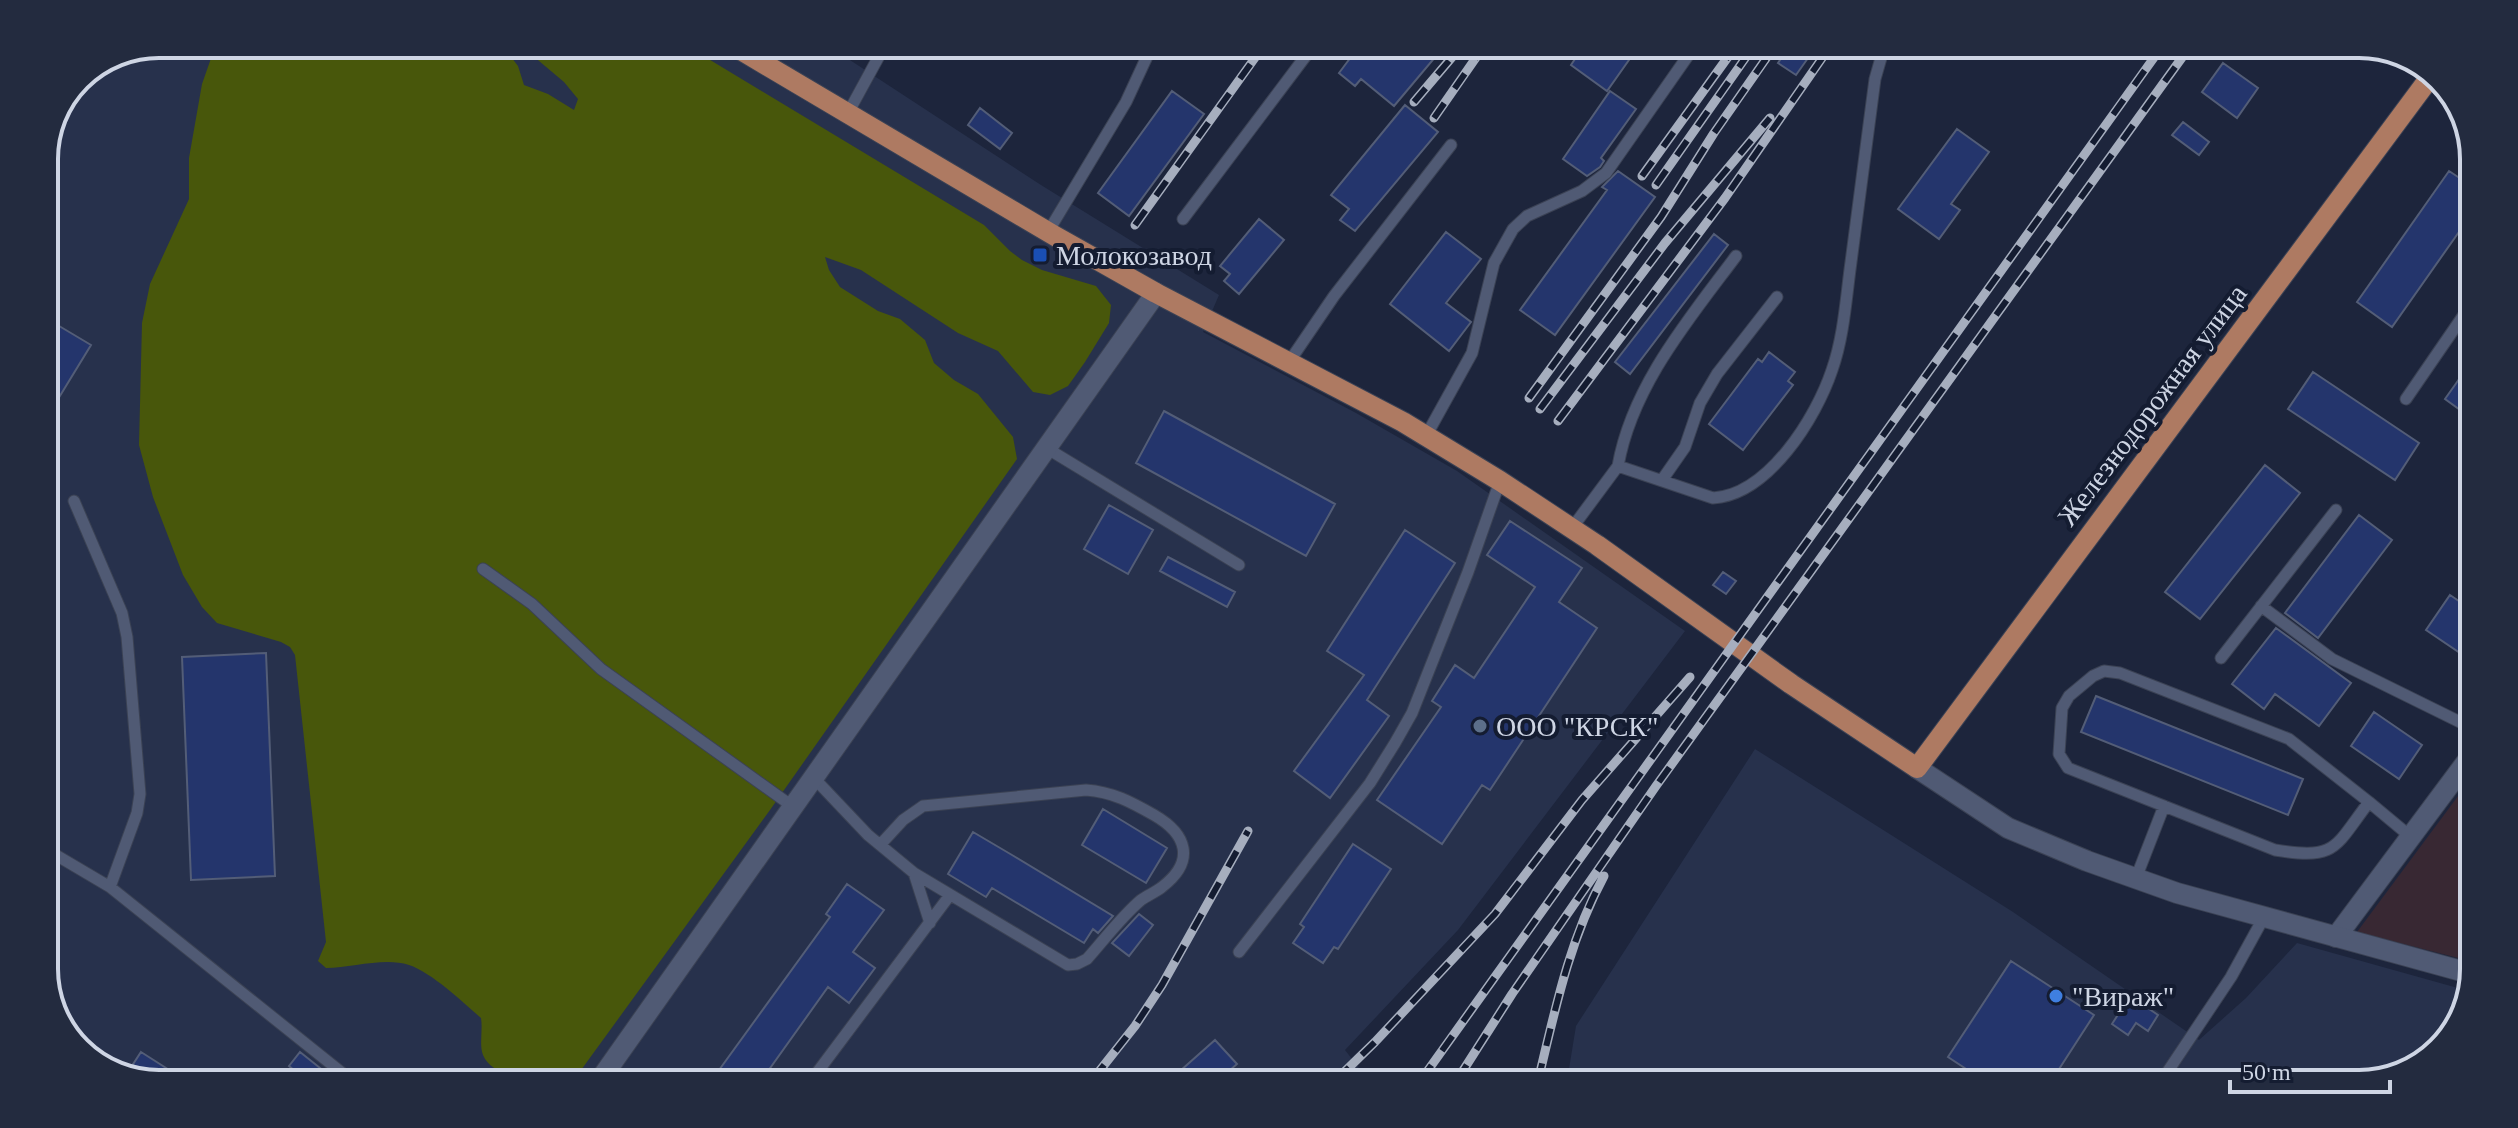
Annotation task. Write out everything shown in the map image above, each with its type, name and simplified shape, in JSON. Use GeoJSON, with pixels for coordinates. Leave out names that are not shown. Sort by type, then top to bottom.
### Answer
{"type":"FeatureCollection","features":[{"type":"Feature","properties":{"kind":"main road"},"geometry":{"type":"LineString","coordinates":[[754,58],[1048,232],[1426,436],[1500,481],[1917,768]]}},
{"type":"Feature","properties":{"kind":"main road","name":"Железнодорожная улица"},"geometry":{"type":"LineString","coordinates":[[1917,768],[2425,84]]}},
{"type":"Feature","properties":{"kind":"street"},"geometry":{"type":"LineString","coordinates":[[607,1070],[1156,293]]}},
{"type":"Feature","properties":{"kind":"street"},"geometry":{"type":"LineString","coordinates":[[1917,768],[2008,828],[2039,842],[2177,893],[2460,971]]}},
{"type":"Feature","properties":{"kind":"street"},"geometry":{"type":"LineString","coordinates":[[2336,937],[2460,771]]}},
{"type":"Feature","properties":{"kind":"lane"},"geometry":{"type":"LineString","coordinates":[[848,113],[878,58]]}},
{"type":"Feature","properties":{"kind":"lane"},"geometry":{"type":"LineString","coordinates":[[1048,232],[1126,102],[1146,58]]}},
{"type":"Feature","properties":{"kind":"lane"},"geometry":{"type":"LineString","coordinates":[[1183,219],[1304,58]]}},
{"type":"Feature","properties":{"kind":"lane"},"geometry":{"type":"LineString","coordinates":[[1426,436],[1472,353],[1494,263],[1513,229],[1527,216],[1582,191],[1606,173],[1686,58]]}},
{"type":"Feature","properties":{"kind":"lane"},"geometry":{"type":"LineString","coordinates":[[1618,466],[1713,498],[1740,493],[1754,484],[1781,457],[1824,392],[1841,341],[1875,79],[1881,58]]}},
{"type":"Feature","properties":{"kind":"lane"},"geometry":{"type":"LineString","coordinates":[[1289,362],[1334,296],[1451,145]]}},
{"type":"Feature","properties":{"kind":"lane"},"geometry":{"type":"LineString","coordinates":[[1572,528],[1618,466],[1622,441],[1667,351],[1736,256]]}},
{"type":"Feature","properties":{"kind":"lane"},"geometry":{"type":"LineString","coordinates":[[1662,480],[1685,447],[1700,403],[1717,374],[1777,297]]}},
{"type":"Feature","properties":{"kind":"lane"},"geometry":{"type":"LineString","coordinates":[[2406,399],[2460,320]]}},
{"type":"Feature","properties":{"kind":"lane"},"geometry":{"type":"LineString","coordinates":[[1048,449],[1239,565]]}},
{"type":"Feature","properties":{"kind":"lane"},"geometry":{"type":"LineString","coordinates":[[1239,952],[1370,783],[1412,713],[1500,481]]}},
{"type":"Feature","properties":{"kind":"lane"},"geometry":{"type":"LineString","coordinates":[[74,501],[122,613],[127,637],[140,794],[137,813],[110,887]]}},
{"type":"Feature","properties":{"kind":"lane"},"geometry":{"type":"LineString","coordinates":[[2221,658],[2336,510]]}},
{"type":"Feature","properties":{"kind":"lane"},"geometry":{"type":"LineString","coordinates":[[483,569],[532,604],[601,669],[792,806]]}},
{"type":"Feature","properties":{"kind":"lane"},"geometry":{"type":"LineString","coordinates":[[2261,606],[2332,659],[2460,722]]}},
{"type":"Feature","properties":{"kind":"lane"},"geometry":{"type":"LineString","coordinates":[[2369,802],[2334,848],[2321,853],[2275,850],[2068,768],[2059,754],[2062,708],[2069,696],[2093,676],[2104,671],[2120,673],[2289,739],[2369,802],[2411,837]]}},
{"type":"Feature","properties":{"kind":"lane"},"geometry":{"type":"LineString","coordinates":[[813,777],[850,818],[880,845],[914,873],[1068,965],[1087,959],[1141,900],[1173,877],[1180,865],[1183,841],[1166,823],[1123,797],[1106,791],[1086,790],[923,806],[913,811],[880,845]]}},
{"type":"Feature","properties":{"kind":"lane"},"geometry":{"type":"LineString","coordinates":[[2136,878],[2164,806]]}},
{"type":"Feature","properties":{"kind":"lane"},"geometry":{"type":"LineString","coordinates":[[58,856],[110,887],[339,1070]]}},
{"type":"Feature","properties":{"kind":"lane"},"geometry":{"type":"LineString","coordinates":[[914,873],[930,923]]}},
{"type":"Feature","properties":{"kind":"lane"},"geometry":{"type":"LineString","coordinates":[[819,1070],[950,895]]}},
{"type":"Feature","properties":{"kind":"lane"},"geometry":{"type":"LineString","coordinates":[[2169,1070],[2231,977],[2264,917]]}},
{"type":"Feature","properties":{"kind":"shaded area"},"geometry":{"type":"Polygon","coordinates":[[[159,58],[847,58],[1041,185],[1219,295],[1203,332],[1457,471],[1685,631],[1458,930],[1345,1050],[1360,1070],[159,1070],[120,1062],[98,1049],[68,1014],[58,975],[58,153],[61,133],[75,103],[103,75],[139,60],[159,58]]]}},
{"type":"Feature","properties":{"kind":"shaded area"},"geometry":{"type":"Polygon","coordinates":[[[1755,749],[2013,912],[2199,1040],[2246,998],[2297,943],[2458,988],[2452,1008],[2439,1030],[2415,1053],[2385,1067],[2359,1070],[1569,1070],[1576,1026],[1755,749]]]}},
{"type":"Feature","properties":{"kind":"shaded area"},"geometry":{"type":"Polygon","coordinates":[[[2460,793],[2460,958],[2357,932],[2460,793]]]}},
{"type":"Feature","properties":{"kind":"green space"},"geometry":{"type":"Polygon","coordinates":[[[211,58],[512,58],[524,85],[548,94],[574,110],[578,99],[564,82],[535,58],[707,58],[984,225],[1022,260],[1042,270],[1096,286],[1111,305],[1109,323],[1085,362],[1068,386],[1050,395],[1033,392],[998,351],[958,333],[861,270],[825,257],[840,287],[878,311],[900,319],[925,340],[934,363],[978,394],[1013,437],[1017,459],[770,810],[581,1070],[498,1070],[483,1055],[481,1018],[427,974],[399,963],[326,968],[318,961],[326,942],[295,655],[290,647],[281,642],[217,623],[202,607],[183,575],[153,497],[139,445],[142,323],[150,284],[189,199],[189,158],[202,84],[211,58]]]}},
{"type":"Feature","properties":{"kind":"building"},"geometry":{"type":"Polygon","coordinates":[[[1350,58],[1434,58],[1394,106],[1361,79],[1355,86],[1339,73],[1350,58]]]}},
{"type":"Feature","properties":{"kind":"building"},"geometry":{"type":"Polygon","coordinates":[[[1576,58],[1630,58],[1607,91],[1571,65],[1576,58]]]}},
{"type":"Feature","properties":{"kind":"building"},"geometry":{"type":"Polygon","coordinates":[[[1781,58],[1808,58],[1796,75],[1778,63],[1781,58]]]}},
{"type":"Feature","properties":{"kind":"building"},"geometry":{"type":"Polygon","coordinates":[[[2223,63],[2258,88],[2237,118],[2202,92],[2223,63]]]}},
{"type":"Feature","properties":{"kind":"building"},"geometry":{"type":"Polygon","coordinates":[[[1172,91],[1204,114],[1129,216],[1098,193],[1172,91]]]}},
{"type":"Feature","properties":{"kind":"building"},"geometry":{"type":"Polygon","coordinates":[[[1610,91],[1636,109],[1601,158],[1604,161],[1600,167],[1587,176],[1563,159],[1610,91]]]}},
{"type":"Feature","properties":{"kind":"building"},"geometry":{"type":"Polygon","coordinates":[[[1405,105],[1438,132],[1355,231],[1340,220],[1349,209],[1331,195],[1405,105]]]}},
{"type":"Feature","properties":{"kind":"building"},"geometry":{"type":"Polygon","coordinates":[[[980,108],[1012,133],[1000,149],[968,125],[980,108]]]}},
{"type":"Feature","properties":{"kind":"building"},"geometry":{"type":"Polygon","coordinates":[[[2183,122],[2209,142],[2199,155],[2172,135],[2183,122]]]}},
{"type":"Feature","properties":{"kind":"building"},"geometry":{"type":"Polygon","coordinates":[[[1957,129],[1989,152],[1951,204],[1960,210],[1939,239],[1898,209],[1957,129]]]}},
{"type":"Feature","properties":{"kind":"building"},"geometry":{"type":"Polygon","coordinates":[[[1618,171],[1655,197],[1555,335],[1520,310],[1607,190],[1602,187],[1618,171]]]}},
{"type":"Feature","properties":{"kind":"building"},"geometry":{"type":"Polygon","coordinates":[[[2449,171],[2460,178],[2460,230],[2392,327],[2357,302],[2449,171]]]}},
{"type":"Feature","properties":{"kind":"building"},"geometry":{"type":"Polygon","coordinates":[[[1259,219],[1284,240],[1239,294],[1224,281],[1230,274],[1220,266],[1259,219]]]}},
{"type":"Feature","properties":{"kind":"building"},"geometry":{"type":"Polygon","coordinates":[[[1446,232],[1481,259],[1446,303],[1471,322],[1449,351],[1390,304],[1446,232]]]}},
{"type":"Feature","properties":{"kind":"building"},"geometry":{"type":"Polygon","coordinates":[[[1714,234],[1728,245],[1630,374],[1615,362],[1714,234]]]}},
{"type":"Feature","properties":{"kind":"building"},"geometry":{"type":"Polygon","coordinates":[[[58,325],[91,345],[58,399],[58,325]]]}},
{"type":"Feature","properties":{"kind":"building"},"geometry":{"type":"Polygon","coordinates":[[[1769,352],[1795,372],[1788,381],[1793,385],[1743,450],[1709,424],[1758,359],[1762,362],[1769,352]]]}},
{"type":"Feature","properties":{"kind":"building"},"geometry":{"type":"Polygon","coordinates":[[[2313,372],[2419,443],[2395,480],[2288,409],[2313,372]]]}},
{"type":"Feature","properties":{"kind":"building"},"geometry":{"type":"Polygon","coordinates":[[[2460,378],[2460,410],[2445,399],[2460,378]]]}},
{"type":"Feature","properties":{"kind":"building"},"geometry":{"type":"Polygon","coordinates":[[[1164,411],[1335,504],[1306,556],[1136,463],[1164,411]]]}},
{"type":"Feature","properties":{"kind":"building"},"geometry":{"type":"Polygon","coordinates":[[[2265,465],[2300,493],[2200,619],[2165,592],[2265,465]]]}},
{"type":"Feature","properties":{"kind":"building"},"geometry":{"type":"Polygon","coordinates":[[[1109,505],[1153,530],[1128,574],[1084,549],[1109,505]]]}},
{"type":"Feature","properties":{"kind":"building"},"geometry":{"type":"Polygon","coordinates":[[[2359,515],[2392,540],[2318,638],[2285,613],[2359,515]]]}},
{"type":"Feature","properties":{"kind":"building"},"geometry":{"type":"Polygon","coordinates":[[[1510,521],[1582,568],[1559,602],[1597,628],[1490,790],[1482,785],[1442,844],[1377,800],[1441,707],[1432,701],[1455,665],[1474,678],[1535,587],[1487,555],[1510,521]]]}},
{"type":"Feature","properties":{"kind":"building"},"geometry":{"type":"Polygon","coordinates":[[[1405,530],[1455,563],[1367,700],[1389,716],[1330,798],[1294,771],[1364,675],[1327,651],[1405,530]]]}},
{"type":"Feature","properties":{"kind":"building"},"geometry":{"type":"Polygon","coordinates":[[[1168,557],[1235,592],[1227,607],[1160,571],[1168,557]]]}},
{"type":"Feature","properties":{"kind":"building"},"geometry":{"type":"Polygon","coordinates":[[[1723,572],[1736,581],[1726,594],[1713,585],[1723,572]]]}},
{"type":"Feature","properties":{"kind":"building"},"geometry":{"type":"Polygon","coordinates":[[[2450,595],[2460,602],[2460,653],[2426,630],[2450,595]]]}},
{"type":"Feature","properties":{"kind":"building"},"geometry":{"type":"Polygon","coordinates":[[[2276,628],[2351,683],[2319,726],[2275,694],[2264,709],[2232,684],[2276,628]]]}},
{"type":"Feature","properties":{"kind":"building"},"geometry":{"type":"Polygon","coordinates":[[[266,653],[275,876],[191,880],[182,657],[266,653]]]}},
{"type":"Feature","properties":{"kind":"building"},"geometry":{"type":"Polygon","coordinates":[[[2096,696],[2303,779],[2288,815],[2081,732],[2096,696]]]}},
{"type":"Feature","properties":{"kind":"building"},"geometry":{"type":"Polygon","coordinates":[[[2374,712],[2422,745],[2399,779],[2351,746],[2374,712]]]}},
{"type":"Feature","properties":{"kind":"building"},"geometry":{"type":"Polygon","coordinates":[[[1103,809],[1167,848],[1146,883],[1082,845],[1103,809]]]}},
{"type":"Feature","properties":{"kind":"building"},"geometry":{"type":"Polygon","coordinates":[[[973,832],[1113,916],[1098,933],[1093,929],[1084,943],[992,888],[986,897],[948,874],[973,832]]]}},
{"type":"Feature","properties":{"kind":"building"},"geometry":{"type":"Polygon","coordinates":[[[1353,844],[1391,869],[1338,949],[1334,947],[1323,963],[1293,943],[1304,927],[1300,924],[1353,844]]]}},
{"type":"Feature","properties":{"kind":"building"},"geometry":{"type":"Polygon","coordinates":[[[847,884],[884,910],[853,952],[875,968],[849,1003],[828,987],[769,1070],[719,1070],[830,917],[826,914],[847,884]]]}},
{"type":"Feature","properties":{"kind":"building"},"geometry":{"type":"Polygon","coordinates":[[[1139,914],[1153,925],[1129,956],[1112,943],[1139,914]]]}},
{"type":"Feature","properties":{"kind":"building"},"geometry":{"type":"Polygon","coordinates":[[[2011,961],[2094,1015],[2058,1070],[1968,1070],[1948,1057],[2011,961]]]}},
{"type":"Feature","properties":{"kind":"building"},"geometry":{"type":"Polygon","coordinates":[[[2130,996],[2158,1015],[2148,1031],[2136,1023],[2128,1035],[2112,1024],[2130,996]]]}},
{"type":"Feature","properties":{"kind":"building"},"geometry":{"type":"Polygon","coordinates":[[[1215,1040],[1237,1064],[1230,1070],[1181,1070],[1215,1040]]]}},
{"type":"Feature","properties":{"kind":"building"},"geometry":{"type":"Polygon","coordinates":[[[141,1052],[169,1070],[139,1068],[132,1066],[141,1052]]]}},
{"type":"Feature","properties":{"kind":"building"},"geometry":{"type":"Polygon","coordinates":[[[300,1052],[322,1070],[294,1070],[289,1066],[300,1052]]]}},
{"type":"Feature","properties":{"kind":"railway"},"geometry":{"type":"LineString","coordinates":[[1135,225],[1255,58]]}},
{"type":"Feature","properties":{"kind":"railway"},"geometry":{"type":"LineString","coordinates":[[1414,102],[1451,58]]}},
{"type":"Feature","properties":{"kind":"railway"},"geometry":{"type":"LineString","coordinates":[[1434,118],[1476,58]]}},
{"type":"Feature","properties":{"kind":"railway"},"geometry":{"type":"LineString","coordinates":[[1642,176],[1727,58]]}},
{"type":"Feature","properties":{"kind":"railway"},"geometry":{"type":"LineString","coordinates":[[1656,185],[1745,58]]}},
{"type":"Feature","properties":{"kind":"railway"},"geometry":{"type":"LineString","coordinates":[[1529,398],[1661,217],[1766,58]]}},
{"type":"Feature","properties":{"kind":"railway"},"geometry":{"type":"LineString","coordinates":[[1558,421],[1725,198],[1822,58]]}},
{"type":"Feature","properties":{"kind":"railway"},"geometry":{"type":"LineString","coordinates":[[1428,1070],[2154,58]]}},
{"type":"Feature","properties":{"kind":"railway"},"geometry":{"type":"LineString","coordinates":[[1463,1070],[1512,994],[1656,786],[2182,58]]}},
{"type":"Feature","properties":{"kind":"railway"},"geometry":{"type":"LineString","coordinates":[[1540,409],[1665,243],[1770,118]]}},
{"type":"Feature","properties":{"kind":"railway"},"geometry":{"type":"LineString","coordinates":[[1346,1070],[1495,914],[1582,800],[1690,677]]}},
{"type":"Feature","properties":{"kind":"railway"},"geometry":{"type":"LineString","coordinates":[[1100,1070],[1162,985],[1248,831]]}},
{"type":"Feature","properties":{"kind":"railway"},"geometry":{"type":"LineString","coordinates":[[1541,1070],[1572,951],[1604,876]]}},
{"type":"Feature","properties":{"kind":"place","name":"Молокозавод"},"geometry":{"type":"Point","coordinates":[1040,255]}},
{"type":"Feature","properties":{"kind":"place","name":"ООО \"КРСК\""},"geometry":{"type":"Point","coordinates":[1480,726]}},
{"type":"Feature","properties":{"kind":"place","name":"\"Вираж\""},"geometry":{"type":"Point","coordinates":[2056,996]}}]}
